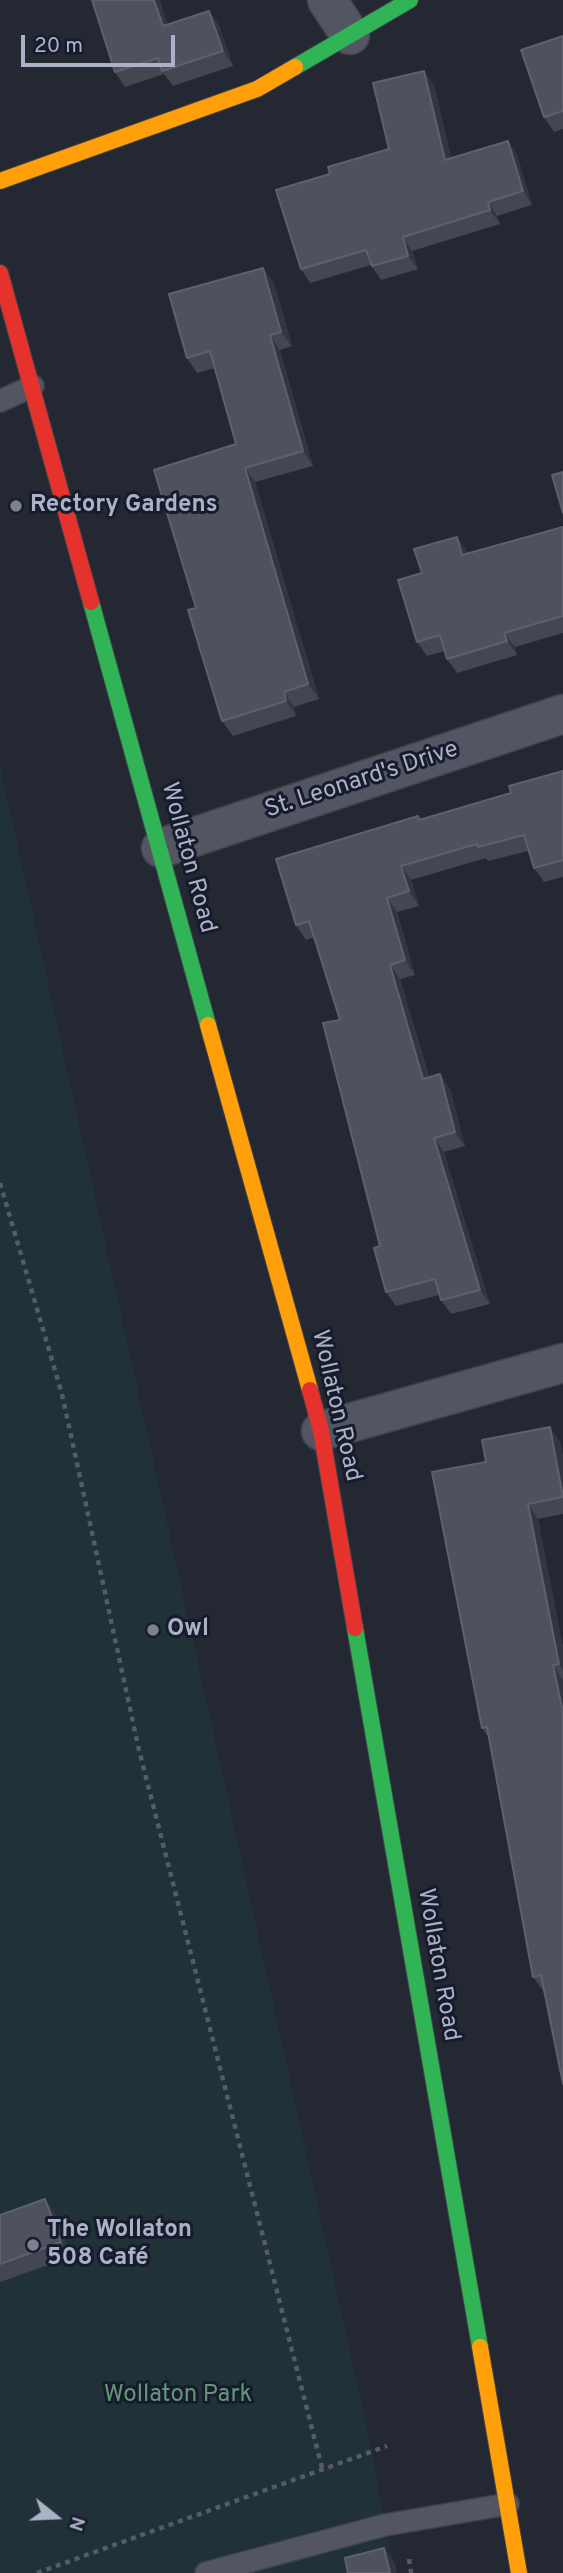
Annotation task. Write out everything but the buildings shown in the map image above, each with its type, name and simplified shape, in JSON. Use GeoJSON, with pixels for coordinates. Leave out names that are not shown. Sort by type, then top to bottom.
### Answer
{"type":"FeatureCollection","features":[{"type":"Feature","properties":{"kind":"street"},"geometry":{"type":"LineString","coordinates":[[327,0],[350,35]]}},
{"type":"Feature","properties":{"kind":"street"},"geometry":{"type":"LineString","coordinates":[[0,181],[257,89],[410,0]]}},
{"type":"Feature","properties":{"kind":"street","name":"Wollaton Road"},"geometry":{"type":"LineString","coordinates":[[0,273],[321,1431],[519,2573]]}},
{"type":"Feature","properties":{"kind":"street","name":"St. Leonard's Drive"},"geometry":{"type":"LineString","coordinates":[[161,848],[563,714]]}},
{"type":"Feature","properties":{"kind":"street"},"geometry":{"type":"LineString","coordinates":[[321,1431],[563,1363]]}},
{"type":"Feature","properties":{"kind":"lane"},"geometry":{"type":"LineString","coordinates":[[0,401],[33,386]]}},
{"type":"Feature","properties":{"kind":"lane"},"geometry":{"type":"LineString","coordinates":[[206,2573],[385,2525],[508,2504]]}},
{"type":"Feature","properties":{"kind":"path"},"geometry":{"type":"LineString","coordinates":[[0,1183],[62,1394],[139,1750],[322,2468]]}},
{"type":"Feature","properties":{"kind":"path"},"geometry":{"type":"LineString","coordinates":[[37,2573],[387,2446]]}},
{"type":"Feature","properties":{"kind":"green space","name":"Wollaton Park"},"geometry":{"type":"Polygon","coordinates":[[[0,766],[372,2451],[385,2525],[397,2573],[0,2573],[0,766]]]}},
{"type":"Feature","properties":{"kind":"traffic: fast"},"geometry":{"type":"LineString","coordinates":[[295,67],[410,0]]}},
{"type":"Feature","properties":{"kind":"traffic: fast"},"geometry":{"type":"LineString","coordinates":[[91,602],[208,1025]]}},
{"type":"Feature","properties":{"kind":"traffic: fast"},"geometry":{"type":"LineString","coordinates":[[355,1628],[480,2347]]}},
{"type":"Feature","properties":{"kind":"traffic: slow"},"geometry":{"type":"LineString","coordinates":[[0,181],[257,89],[295,67]]}},
{"type":"Feature","properties":{"kind":"traffic: slow"},"geometry":{"type":"LineString","coordinates":[[208,1025],[310,1390]]}},
{"type":"Feature","properties":{"kind":"traffic: slow"},"geometry":{"type":"LineString","coordinates":[[480,2347],[519,2573]]}},
{"type":"Feature","properties":{"kind":"traffic: jam"},"geometry":{"type":"LineString","coordinates":[[0,273],[91,602]]}},
{"type":"Feature","properties":{"kind":"traffic: jam"},"geometry":{"type":"LineString","coordinates":[[310,1390],[321,1431],[355,1628]]}},
{"type":"Feature","properties":{"kind":"place","name":"Rectory Gardens"},"geometry":{"type":"Point","coordinates":[16,506]}},
{"type":"Feature","properties":{"kind":"place","name":"Owl"},"geometry":{"type":"Point","coordinates":[153,1630]}},
{"type":"Feature","properties":{"kind":"place","name":"The Wollaton 508 Café"},"geometry":{"type":"Point","coordinates":[33,2245]}}]}
